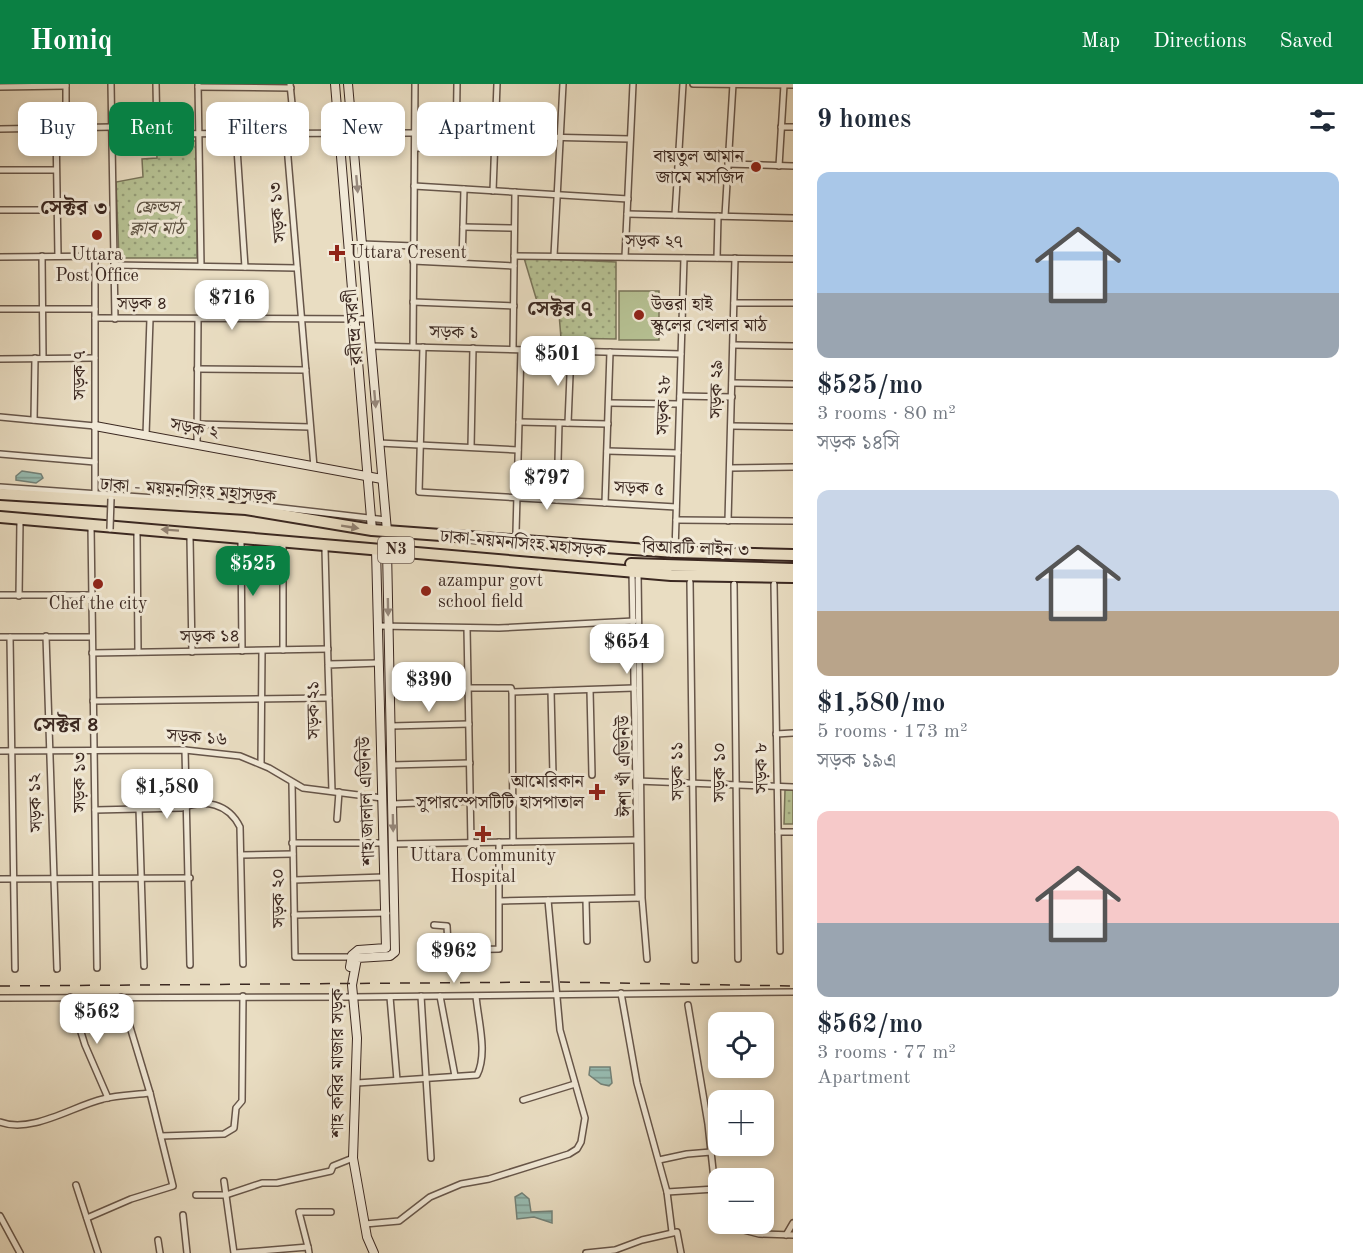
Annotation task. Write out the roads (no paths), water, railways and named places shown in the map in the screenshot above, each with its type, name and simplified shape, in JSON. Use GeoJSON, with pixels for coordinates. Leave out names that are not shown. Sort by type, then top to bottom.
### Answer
{"type":"FeatureCollection","features":[{"type":"Feature","properties":{"kind":"highway","name":"ঢাকা - ময়মনসিংহ মহাসড়ক"},"geometry":{"type":"LineString","coordinates":[[0,494],[246,509],[372,531]]}},
{"type":"Feature","properties":{"kind":"highway","name":"ঢাকা-ময়মনসিংহ মহাসড়ক"},"geometry":{"type":"LineString","coordinates":[[0,517],[381,549],[597,563],[635,571],[700,576],[793,577]]}},
{"type":"Feature","properties":{"kind":"highway","name":"ঢাকা-ময়মনসিংহ মহাসড়ক"},"geometry":{"type":"LineString","coordinates":[[372,531],[387,526],[675,552],[793,555]]}},
{"type":"Feature","properties":{"kind":"highway","name":"বিআরটি লাইন ৩"},"geometry":{"type":"LineString","coordinates":[[597,563],[793,569]]}},
{"type":"Feature","properties":{"kind":"main road","name":"রবীন্দ্র সরণী"},"geometry":{"type":"LineString","coordinates":[[335,84],[336,102]]}},
{"type":"Feature","properties":{"kind":"main road","name":"রবীন্দ্র সরণী"},"geometry":{"type":"LineString","coordinates":[[348,84],[350,102]]}},
{"type":"Feature","properties":{"kind":"main road","name":"রবীন্দ্র সরণী"},"geometry":{"type":"LineString","coordinates":[[341,156],[372,531]]}},
{"type":"Feature","properties":{"kind":"main road","name":"রবীন্দ্র সরণী"},"geometry":{"type":"LineString","coordinates":[[354,156],[387,526]]}},
{"type":"Feature","properties":{"kind":"main road","name":"সড়ক ২"},"geometry":{"type":"LineString","coordinates":[[95,426],[382,479]]}},
{"type":"Feature","properties":{"kind":"main road","name":"শাহ জালাল এভিনিউ"},"geometry":{"type":"LineString","coordinates":[[351,957],[358,950],[386,948],[378,626],[381,549]]}},
{"type":"Feature","properties":{"kind":"main road","name":"শাহ জালাল এভিনিউ"},"geometry":{"type":"LineString","coordinates":[[353,981],[357,958],[390,956],[395,952],[388,626],[381,549]]}},
{"type":"Feature","properties":{"kind":"main road"},"geometry":{"type":"LineString","coordinates":[[351,957],[349,978],[353,981]]}},
{"type":"Feature","properties":{"kind":"main road","name":"শাহ কবির মাজার সড়ক"},"geometry":{"type":"LineString","coordinates":[[353,981],[352,997],[357,1038],[353,1158],[365,1224],[374,1253]]}},
{"type":"Feature","properties":{"kind":"street"},"geometry":{"type":"LineString","coordinates":[[111,84],[111,102]]}},
{"type":"Feature","properties":{"kind":"street"},"geometry":{"type":"LineString","coordinates":[[156,84],[156,102]]}},
{"type":"Feature","properties":{"kind":"street"},"geometry":{"type":"LineString","coordinates":[[413,347],[415,84]]}},
{"type":"Feature","properties":{"kind":"street"},"geometry":{"type":"LineString","coordinates":[[457,84],[457,102]]}},
{"type":"Feature","properties":{"kind":"street"},"geometry":{"type":"LineString","coordinates":[[497,84],[497,102]]}},
{"type":"Feature","properties":{"kind":"street"},"geometry":{"type":"LineString","coordinates":[[554,256],[563,84]]}},
{"type":"Feature","properties":{"kind":"street"},"geometry":{"type":"LineString","coordinates":[[625,257],[633,84]]}},
{"type":"Feature","properties":{"kind":"street"},"geometry":{"type":"LineString","coordinates":[[675,215],[683,84]]}},
{"type":"Feature","properties":{"kind":"street"},"geometry":{"type":"LineString","coordinates":[[693,84],[793,85]]}},
{"type":"Feature","properties":{"kind":"street"},"geometry":{"type":"LineString","coordinates":[[717,258],[728,164],[733,84]]}},
{"type":"Feature","properties":{"kind":"street"},"geometry":{"type":"LineString","coordinates":[[0,87],[66,85],[66,102]]}},
{"type":"Feature","properties":{"kind":"street"},"geometry":{"type":"LineString","coordinates":[[779,166],[784,85]]}},
{"type":"Feature","properties":{"kind":"street"},"geometry":{"type":"LineString","coordinates":[[201,266],[198,86],[291,86],[292,102]]}},
{"type":"Feature","properties":{"kind":"street"},"geometry":{"type":"LineString","coordinates":[[782,127],[793,127]]}},
{"type":"Feature","properties":{"kind":"street"},"geometry":{"type":"LineString","coordinates":[[0,129],[18,129]]}},
{"type":"Feature","properties":{"kind":"street"},"geometry":{"type":"LineString","coordinates":[[405,133],[415,133]]}},
{"type":"Feature","properties":{"kind":"street"},"geometry":{"type":"LineString","coordinates":[[194,134],[206,134]]}},
{"type":"Feature","properties":{"kind":"street"},"geometry":{"type":"LineString","coordinates":[[557,138],[630,140]]}},
{"type":"Feature","properties":{"kind":"street"},"geometry":{"type":"LineString","coordinates":[[56,156],[58,256]]}},
{"type":"Feature","properties":{"kind":"street"},"geometry":{"type":"LineString","coordinates":[[112,156],[115,319]]}},
{"type":"Feature","properties":{"kind":"street"},"geometry":{"type":"LineString","coordinates":[[237,156],[244,267]]}},
{"type":"Feature","properties":{"kind":"street","name":"সড়ক ১৩"},"geometry":{"type":"LineString","coordinates":[[288,156],[314,467]]}},
{"type":"Feature","properties":{"kind":"street"},"geometry":{"type":"LineString","coordinates":[[493,191],[495,156]]}},
{"type":"Feature","properties":{"kind":"street"},"geometry":{"type":"LineString","coordinates":[[728,164],[793,166]]}},
{"type":"Feature","properties":{"kind":"street"},"geometry":{"type":"LineString","coordinates":[[0,170],[56,170]]}},
{"type":"Feature","properties":{"kind":"street"},"geometry":{"type":"LineString","coordinates":[[414,186],[627,199]]}},
{"type":"Feature","properties":{"kind":"street"},"geometry":{"type":"LineString","coordinates":[[462,263],[464,189]]}},
{"type":"Feature","properties":{"kind":"street"},"geometry":{"type":"LineString","coordinates":[[513,349],[515,192]]}},
{"type":"Feature","properties":{"kind":"street"},"geometry":{"type":"LineString","coordinates":[[0,210],[57,210]]}},
{"type":"Feature","properties":{"kind":"street"},"geometry":{"type":"LineString","coordinates":[[627,214],[793,218]]}},
{"type":"Feature","properties":{"kind":"street"},"geometry":{"type":"LineString","coordinates":[[463,226],[514,228]]}},
{"type":"Feature","properties":{"kind":"street"},"geometry":{"type":"LineString","coordinates":[[362,244],[414,246]]}},
{"type":"Feature","properties":{"kind":"street"},"geometry":{"type":"LineString","coordinates":[[42,256],[43,358]]}},
{"type":"Feature","properties":{"kind":"street","name":"সড়ক ৭"},"geometry":{"type":"LineString","coordinates":[[95,256],[95,494]]}},
{"type":"Feature","properties":{"kind":"street"},"geometry":{"type":"LineString","coordinates":[[0,257],[114,256]]}},
{"type":"Feature","properties":{"kind":"street","name":"সড়ক ২৭"},"geometry":{"type":"LineString","coordinates":[[514,256],[793,259]]}},
{"type":"Feature","properties":{"kind":"street","name":"সড়ক ২৮"},"geometry":{"type":"LineString","coordinates":[[675,552],[684,258]]}},
{"type":"Feature","properties":{"kind":"street","name":"সড়ক ২৯"},"geometry":{"type":"LineString","coordinates":[[728,521],[735,258]]}},
{"type":"Feature","properties":{"kind":"street"},"geometry":{"type":"LineString","coordinates":[[414,261],[514,266]]}},
{"type":"Feature","properties":{"kind":"street"},"geometry":{"type":"LineString","coordinates":[[114,265],[297,268]]}},
{"type":"Feature","properties":{"kind":"street"},"geometry":{"type":"LineString","coordinates":[[413,302],[514,306]]}},
{"type":"Feature","properties":{"kind":"street"},"geometry":{"type":"LineString","coordinates":[[734,303],[793,303]]}},
{"type":"Feature","properties":{"kind":"street"},"geometry":{"type":"LineString","coordinates":[[0,309],[95,309]]}},
{"type":"Feature","properties":{"kind":"street","name":"সড়ক ৪"},"geometry":{"type":"LineString","coordinates":[[95,318],[368,319]]}},
{"type":"Feature","properties":{"kind":"street"},"geometry":{"type":"LineString","coordinates":[[146,435],[150,319]]}},
{"type":"Feature","properties":{"kind":"street"},"geometry":{"type":"LineString","coordinates":[[197,445],[198,319]]}},
{"type":"Feature","properties":{"kind":"street"},"geometry":{"type":"LineString","coordinates":[[733,345],[793,346]]}},
{"type":"Feature","properties":{"kind":"street","name":"সড়ক ১"},"geometry":{"type":"LineString","coordinates":[[371,346],[681,354]]}},
{"type":"Feature","properties":{"kind":"street"},"geometry":{"type":"LineString","coordinates":[[421,445],[423,347]]}},
{"type":"Feature","properties":{"kind":"street"},"geometry":{"type":"LineString","coordinates":[[471,447],[474,348]]}},
{"type":"Feature","properties":{"kind":"street"},"geometry":{"type":"LineString","coordinates":[[516,532],[521,350]]}},
{"type":"Feature","properties":{"kind":"street"},"geometry":{"type":"LineString","coordinates":[[568,423],[571,351]]}},
{"type":"Feature","properties":{"kind":"street"},"geometry":{"type":"LineString","coordinates":[[605,503],[610,352]]}},
{"type":"Feature","properties":{"kind":"street"},"geometry":{"type":"LineString","coordinates":[[34,420],[35,358]]}},
{"type":"Feature","properties":{"kind":"street"},"geometry":{"type":"LineString","coordinates":[[0,359],[95,358]]}},
{"type":"Feature","properties":{"kind":"street"},"geometry":{"type":"LineString","coordinates":[[197,369],[306,370]]}},
{"type":"Feature","properties":{"kind":"street"},"geometry":{"type":"LineString","coordinates":[[732,383],[793,384]]}},
{"type":"Feature","properties":{"kind":"street"},"geometry":{"type":"LineString","coordinates":[[680,396],[732,397]]}},
{"type":"Feature","properties":{"kind":"street"},"geometry":{"type":"LineString","coordinates":[[609,403],[680,404]]}},
{"type":"Feature","properties":{"kind":"street","name":"সড়ক ২"},"geometry":{"type":"LineString","coordinates":[[0,417],[95,426]]}},
{"type":"Feature","properties":{"kind":"street"},"geometry":{"type":"LineString","coordinates":[[519,422],[608,424]]}},
{"type":"Feature","properties":{"kind":"street"},"geometry":{"type":"LineString","coordinates":[[557,500],[559,423]]}},
{"type":"Feature","properties":{"kind":"street"},"geometry":{"type":"LineString","coordinates":[[197,424],[310,427]]}},
{"type":"Feature","properties":{"kind":"street"},"geometry":{"type":"LineString","coordinates":[[731,426],[793,427]]}},
{"type":"Feature","properties":{"kind":"street"},"geometry":{"type":"LineString","coordinates":[[379,443],[518,450]]}},
{"type":"Feature","properties":{"kind":"street","name":"সড়ক ৫"},"geometry":{"type":"LineString","coordinates":[[421,445],[419,492],[676,507]]}},
{"type":"Feature","properties":{"kind":"street"},"geometry":{"type":"LineString","coordinates":[[607,451],[678,453]]}},
{"type":"Feature","properties":{"kind":"street"},"geometry":{"type":"LineString","coordinates":[[0,454],[94,462]]}},
{"type":"Feature","properties":{"kind":"street"},"geometry":{"type":"LineString","coordinates":[[730,468],[793,467]]}},
{"type":"Feature","properties":{"kind":"street"},"geometry":{"type":"LineString","coordinates":[[0,487],[279,507],[371,518],[387,526]]}},
{"type":"Feature","properties":{"kind":"street"},"geometry":{"type":"LineString","coordinates":[[110,529],[111,499]]}},
{"type":"Feature","properties":{"kind":"street"},"geometry":{"type":"LineString","coordinates":[[676,520],[793,521]]}},
{"type":"Feature","properties":{"kind":"street"},"geometry":{"type":"LineString","coordinates":[[19,596],[20,522]]}},
{"type":"Feature","properties":{"kind":"street","name":"সড়ক ১৩"},"geometry":{"type":"LineString","coordinates":[[91,524],[98,968]]}},
{"type":"Feature","properties":{"kind":"street"},"geometry":{"type":"LineString","coordinates":[[137,534],[138,652]]}},
{"type":"Feature","properties":{"kind":"street"},"geometry":{"type":"LineString","coordinates":[[190,538],[192,652]]}},
{"type":"Feature","properties":{"kind":"street"},"geometry":{"type":"LineString","coordinates":[[241,542],[242,651]]}},
{"type":"Feature","properties":{"kind":"street"},"geometry":{"type":"LineString","coordinates":[[283,545],[283,650]]}},
{"type":"Feature","properties":{"kind":"street"},"geometry":{"type":"LineString","coordinates":[[325,549],[328,649]]}},
{"type":"Feature","properties":{"kind":"street","name":"ঈশা খাঁ এভিনিউ"},"geometry":{"type":"LineString","coordinates":[[635,571],[640,898]]}},
{"type":"Feature","properties":{"kind":"street","name":"সড়ক ১১"},"geometry":{"type":"LineString","coordinates":[[690,582],[695,960]]}},
{"type":"Feature","properties":{"kind":"street","name":"সড়ক ১০"},"geometry":{"type":"LineString","coordinates":[[734,584],[738,959]]}},
{"type":"Feature","properties":{"kind":"street","name":"সড়ক ৮"},"geometry":{"type":"LineString","coordinates":[[774,584],[780,951]]}},
{"type":"Feature","properties":{"kind":"street"},"geometry":{"type":"LineString","coordinates":[[0,596],[91,595]]}},
{"type":"Feature","properties":{"kind":"street"},"geometry":{"type":"LineString","coordinates":[[378,626],[467,628],[636,621]]}},
{"type":"Feature","properties":{"kind":"street"},"geometry":{"type":"LineString","coordinates":[[467,628],[471,843]]}},
{"type":"Feature","properties":{"kind":"street","name":"সড়ক ১২"},"geometry":{"type":"LineString","coordinates":[[46,636],[57,969]]}},
{"type":"Feature","properties":{"kind":"street"},"geometry":{"type":"LineString","coordinates":[[0,637],[92,637]]}},
{"type":"Feature","properties":{"kind":"street"},"geometry":{"type":"LineString","coordinates":[[10,637],[15,969]]}},
{"type":"Feature","properties":{"kind":"street","name":"সড়ক ১৪"},"geometry":{"type":"LineString","coordinates":[[92,653],[328,649]]}},
{"type":"Feature","properties":{"kind":"street","name":"সড়ক ২১"},"geometry":{"type":"LineString","coordinates":[[328,649],[328,664],[379,663]]}},
{"type":"Feature","properties":{"kind":"street"},"geometry":{"type":"LineString","coordinates":[[261,764],[262,651]]}},
{"type":"Feature","properties":{"kind":"street","name":"সড়ক ২১"},"geometry":{"type":"LineString","coordinates":[[332,791],[328,664],[369,663]]}},
{"type":"Feature","properties":{"kind":"street"},"geometry":{"type":"LineString","coordinates":[[468,688],[512,688],[513,842]]}},
{"type":"Feature","properties":{"kind":"street"},"geometry":{"type":"LineString","coordinates":[[512,692],[636,688]]}},
{"type":"Feature","properties":{"kind":"street"},"geometry":{"type":"LineString","coordinates":[[590,690],[592,776]]}},
{"type":"Feature","properties":{"kind":"street"},"geometry":{"type":"LineString","coordinates":[[551,691],[553,775]]}},
{"type":"Feature","properties":{"kind":"street"},"geometry":{"type":"LineString","coordinates":[[93,701],[329,699]]}},
{"type":"Feature","properties":{"kind":"street"},"geometry":{"type":"LineString","coordinates":[[390,726],[469,724]]}},
{"type":"Feature","properties":{"kind":"street"},"geometry":{"type":"LineString","coordinates":[[776,734],[793,733]]}},
{"type":"Feature","properties":{"kind":"street"},"geometry":{"type":"LineString","coordinates":[[185,750],[190,878],[190,965]]}},
{"type":"Feature","properties":{"kind":"street","name":"সড়ক ১৬"},"geometry":{"type":"LineString","coordinates":[[0,751],[185,750],[240,756],[261,764],[303,788],[382,798]]}},
{"type":"Feature","properties":{"kind":"street"},"geometry":{"type":"LineString","coordinates":[[391,765],[470,763]]}},
{"type":"Feature","properties":{"kind":"street"},"geometry":{"type":"LineString","coordinates":[[637,781],[793,787]]}},
{"type":"Feature","properties":{"kind":"street","name":"সড়ক ২০"},"geometry":{"type":"LineString","coordinates":[[292,783],[295,957],[351,957]]}},
{"type":"Feature","properties":{"kind":"street"},"geometry":{"type":"LineString","coordinates":[[337,819],[339,792]]}},
{"type":"Feature","properties":{"kind":"street"},"geometry":{"type":"LineString","coordinates":[[392,804],[470,801]]}},
{"type":"Feature","properties":{"kind":"street"},"geometry":{"type":"LineString","coordinates":[[95,810],[187,806],[194,803],[219,806],[232,815],[240,828],[243,964]]}},
{"type":"Feature","properties":{"kind":"street"},"geometry":{"type":"LineString","coordinates":[[139,808],[144,966]]}},
{"type":"Feature","properties":{"kind":"street"},"geometry":{"type":"LineString","coordinates":[[778,832],[793,832]]}},
{"type":"Feature","properties":{"kind":"street"},"geometry":{"type":"LineString","coordinates":[[393,844],[639,840]]}},
{"type":"Feature","properties":{"kind":"street"},"geometry":{"type":"LineString","coordinates":[[434,925],[447,926],[447,945],[452,950],[496,951],[500,947],[499,842]]}},
{"type":"Feature","properties":{"kind":"street"},"geometry":{"type":"LineString","coordinates":[[292,843],[383,843]]}},
{"type":"Feature","properties":{"kind":"street"},"geometry":{"type":"LineString","coordinates":[[241,855],[292,854]]}},
{"type":"Feature","properties":{"kind":"street"},"geometry":{"type":"LineString","coordinates":[[0,879],[190,878]]}},
{"type":"Feature","properties":{"kind":"street"},"geometry":{"type":"LineString","coordinates":[[294,880],[384,878]]}},
{"type":"Feature","properties":{"kind":"street"},"geometry":{"type":"LineString","coordinates":[[501,901],[640,898],[647,959]]}},
{"type":"Feature","properties":{"kind":"street"},"geometry":{"type":"LineString","coordinates":[[365,1224],[395,1222],[430,1197],[461,1184],[489,1179],[569,1154],[577,1149],[581,1142],[585,1118],[560,1030],[548,900]]}},
{"type":"Feature","properties":{"kind":"street"},"geometry":{"type":"LineString","coordinates":[[586,900],[587,942]]}},
{"type":"Feature","properties":{"kind":"street"},"geometry":{"type":"LineString","coordinates":[[294,915],[395,913]]}},
{"type":"Feature","properties":{"kind":"street"},"geometry":{"type":"LineString","coordinates":[[0,998],[390,997],[793,992]]}},
{"type":"Feature","properties":{"kind":"street"},"geometry":{"type":"LineString","coordinates":[[621,993],[637,1083],[667,1191],[672,1232]]}},
{"type":"Feature","properties":{"kind":"street"},"geometry":{"type":"LineString","coordinates":[[87,1218],[132,1199],[173,1186],[150,1093],[121,996]]}},
{"type":"Feature","properties":{"kind":"street"},"geometry":{"type":"LineString","coordinates":[[161,1136],[224,1134],[234,1128],[236,1108],[242,1101],[243,996]]}},
{"type":"Feature","properties":{"kind":"street"},"geometry":{"type":"LineString","coordinates":[[421,996],[425,1078],[431,1126],[431,1158]]}},
{"type":"Feature","properties":{"kind":"street"},"geometry":{"type":"LineString","coordinates":[[440,996],[455,1076]]}},
{"type":"Feature","properties":{"kind":"street"},"geometry":{"type":"LineString","coordinates":[[357,1083],[477,1075],[481,1068],[482,1050],[476,996]]}},
{"type":"Feature","properties":{"kind":"street"},"geometry":{"type":"LineString","coordinates":[[70,997],[81,1035],[108,1098]]}},
{"type":"Feature","properties":{"kind":"street"},"geometry":{"type":"LineString","coordinates":[[390,997],[397,1080]]}},
{"type":"Feature","properties":{"kind":"street"},"geometry":{"type":"LineString","coordinates":[[688,1005],[708,1133]]}},
{"type":"Feature","properties":{"kind":"street"},"geometry":{"type":"LineString","coordinates":[[523,1100],[575,1084]]}},
{"type":"Feature","properties":{"kind":"street"},"geometry":{"type":"LineString","coordinates":[[0,1122],[9,1125],[39,1121],[108,1098],[150,1093]]}},
{"type":"Feature","properties":{"kind":"street"},"geometry":{"type":"LineString","coordinates":[[659,1160],[708,1152]]}},
{"type":"Feature","properties":{"kind":"street"},"geometry":{"type":"LineString","coordinates":[[196,1195],[226,1195],[262,1183],[277,1183],[331,1172],[333,1166],[353,1158]]}},
{"type":"Feature","properties":{"kind":"street"},"geometry":{"type":"LineString","coordinates":[[224,1181],[235,1253],[309,1250],[299,1212],[332,1212]]}},
{"type":"Feature","properties":{"kind":"street"},"geometry":{"type":"LineString","coordinates":[[76,1185],[98,1253]]}},
{"type":"Feature","properties":{"kind":"street"},"geometry":{"type":"LineString","coordinates":[[667,1191],[708,1189]]}},
{"type":"Feature","properties":{"kind":"street"},"geometry":{"type":"LineString","coordinates":[[183,1215],[187,1253]]}},
{"type":"Feature","properties":{"kind":"street"},"geometry":{"type":"LineString","coordinates":[[0,1216],[2,1226],[20,1253]]}},
{"type":"Feature","properties":{"kind":"street"},"geometry":{"type":"LineString","coordinates":[[759,1234],[790,1235],[793,1222]]}},
{"type":"Feature","properties":{"kind":"street"},"geometry":{"type":"LineString","coordinates":[[586,1253],[615,1250],[677,1232],[681,1253]]}},
{"type":"Feature","properties":{"kind":"street"},"geometry":{"type":"LineString","coordinates":[[158,1240],[160,1253]]}},
{"type":"Feature","properties":{"kind":"water"},"geometry":{"type":"Polygon","coordinates":[[[22,471],[41,474],[43,478],[36,483],[16,480],[16,476],[22,471]]]}},
{"type":"Feature","properties":{"kind":"water"},"geometry":{"type":"Polygon","coordinates":[[[590,1067],[610,1067],[612,1083],[609,1086],[601,1084],[589,1075],[590,1067]]]}},
{"type":"Feature","properties":{"kind":"water"},"geometry":{"type":"Polygon","coordinates":[[[522,1193],[529,1199],[531,1212],[552,1211],[552,1223],[534,1217],[517,1219],[515,1197],[522,1193]]]}},
{"type":"Feature","properties":{"kind":"railway"},"geometry":{"type":"LineString","coordinates":[[0,986],[554,982],[793,986]]}},
{"type":"Feature","properties":{"kind":"place","name":"বায়তুল আমান জামে মসজিদ"},"geometry":{"type":"Point","coordinates":[756,167]}},
{"type":"Feature","properties":{"kind":"place","name":"Uttara Post Office"},"geometry":{"type":"Point","coordinates":[97,235]}},
{"type":"Feature","properties":{"kind":"place","name":"Uttara Cresent"},"geometry":{"type":"Point","coordinates":[337,253]}},
{"type":"Feature","properties":{"kind":"place","name":"উত্তরা হাই স্কুলের খেলার মাঠ"},"geometry":{"type":"Point","coordinates":[639,315]}},
{"type":"Feature","properties":{"kind":"place","name":"Chef the city"},"geometry":{"type":"Point","coordinates":[98,584]}},
{"type":"Feature","properties":{"kind":"place","name":"azampur govt school field"},"geometry":{"type":"Point","coordinates":[426,591]}},
{"type":"Feature","properties":{"kind":"place","name":"আমেরিকান সুপারস্পেসটিটি হাসপাতাল"},"geometry":{"type":"Point","coordinates":[597,792]}},
{"type":"Feature","properties":{"kind":"place","name":"Uttara Community Hospital"},"geometry":{"type":"Point","coordinates":[483,834]}},
{"type":"Feature","properties":{"kind":"district","name":"সেক্টর ৩"},"geometry":{"type":"Point","coordinates":[74,208]}},
{"type":"Feature","properties":{"kind":"district","name":"সেক্টর ৭"},"geometry":{"type":"Point","coordinates":[560,309]}},
{"type":"Feature","properties":{"kind":"district","name":"সেক্টর ৪"},"geometry":{"type":"Point","coordinates":[66,725]}},
{"type":"Feature","properties":{"kind":"park label","name":"ফ্রেন্ডস ক্লাব মাঠ"},"geometry":{"type":"Point","coordinates":[157,218]}}]}
